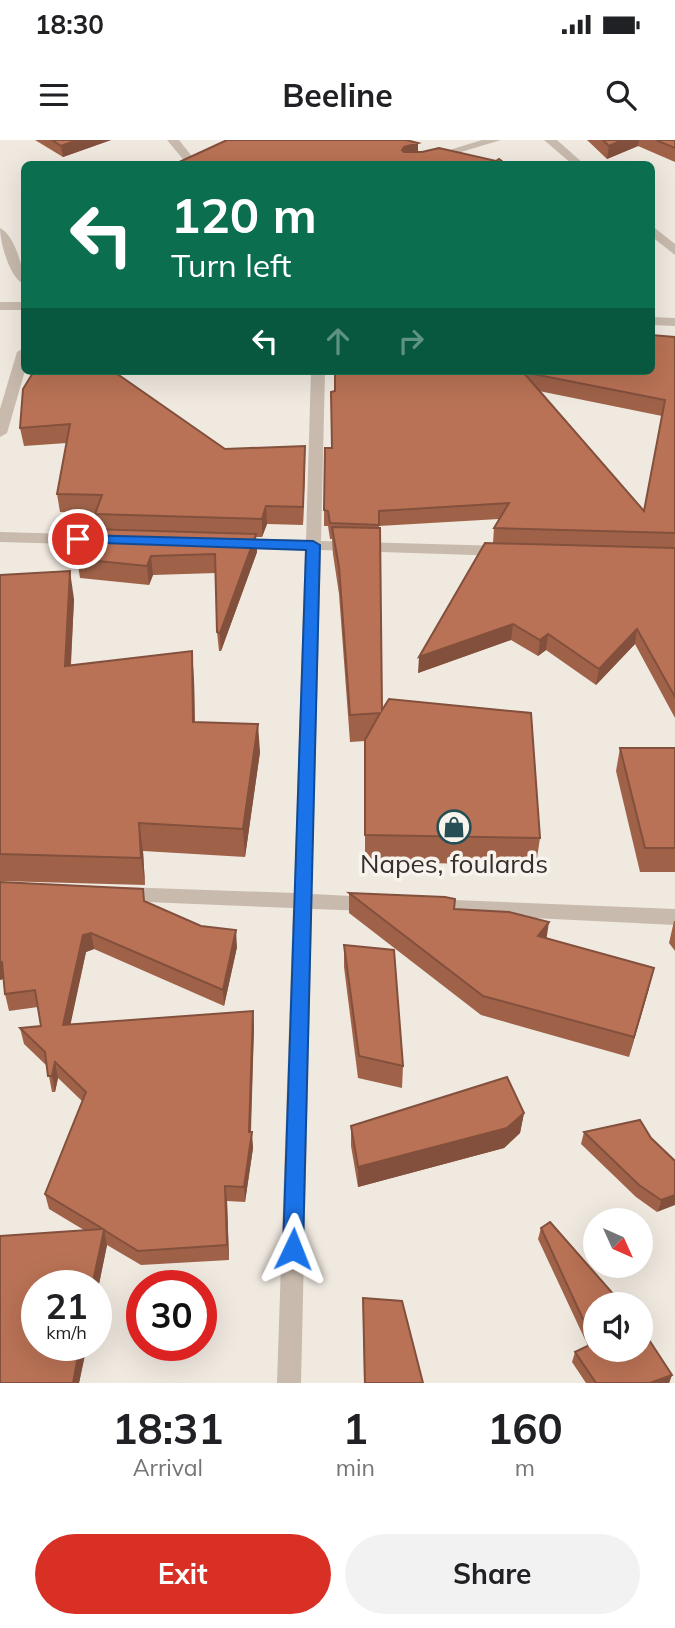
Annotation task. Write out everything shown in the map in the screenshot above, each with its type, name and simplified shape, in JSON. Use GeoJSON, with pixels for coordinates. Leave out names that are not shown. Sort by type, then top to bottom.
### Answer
{"type":"FeatureCollection","features":[{"type":"Feature","properties":{"kind":"street"},"geometry":{"type":"LineString","coordinates":[[173,140],[191,161]]}},
{"type":"Feature","properties":{"kind":"street"},"geometry":{"type":"LineString","coordinates":[[421,161],[495,140]]}},
{"type":"Feature","properties":{"kind":"street"},"geometry":{"type":"LineString","coordinates":[[550,140],[574,161]]}},
{"type":"Feature","properties":{"kind":"street"},"geometry":{"type":"LineString","coordinates":[[0,232],[21,274]]}},
{"type":"Feature","properties":{"kind":"street"},"geometry":{"type":"LineString","coordinates":[[655,233],[675,251]]}},
{"type":"Feature","properties":{"kind":"street"},"geometry":{"type":"LineString","coordinates":[[0,306],[21,306]]}},
{"type":"Feature","properties":{"kind":"street"},"geometry":{"type":"LineString","coordinates":[[655,321],[675,322]]}},
{"type":"Feature","properties":{"kind":"street"},"geometry":{"type":"LineString","coordinates":[[0,433],[21,362]]}},
{"type":"Feature","properties":{"kind":"street"},"geometry":{"type":"LineString","coordinates":[[289,1383],[318,375]]}},
{"type":"Feature","properties":{"kind":"street"},"geometry":{"type":"LineString","coordinates":[[0,537],[122,540]]}},
{"type":"Feature","properties":{"kind":"street"},"geometry":{"type":"LineString","coordinates":[[218,543],[522,552]]}},
{"type":"Feature","properties":{"kind":"street"},"geometry":{"type":"LineString","coordinates":[[96,893],[386,904]]}},
{"type":"Feature","properties":{"kind":"street"},"geometry":{"type":"LineString","coordinates":[[413,906],[675,917]]}},
{"type":"Feature","properties":{"kind":"building"},"geometry":{"type":"Polygon","coordinates":[[[52,140],[77,140],[61,146],[52,140]]]}},
{"type":"Feature","properties":{"kind":"building"},"geometry":{"type":"Polygon","coordinates":[[[227,140],[406,140],[418,143],[404,147],[404,152],[439,148],[496,161],[182,161],[227,140]]]}},
{"type":"Feature","properties":{"kind":"building"},"geometry":{"type":"Polygon","coordinates":[[[603,140],[622,140],[609,146],[603,140]]]}},
{"type":"Feature","properties":{"kind":"building"},"geometry":{"type":"Polygon","coordinates":[[[656,140],[675,140],[675,148],[656,140]]]}},
{"type":"Feature","properties":{"kind":"building"},"geometry":{"type":"Polygon","coordinates":[[[655,335],[675,337],[675,533],[494,528],[509,503],[379,511],[379,525],[330,523],[328,511],[324,510],[325,448],[332,448],[331,392],[335,391],[335,375],[526,375],[644,511],[665,400],[538,375],[655,375],[655,335]]]}},
{"type":"Feature","properties":{"kind":"building"},"geometry":{"type":"Polygon","coordinates":[[[32,375],[119,375],[225,449],[305,446],[303,507],[266,506],[262,519],[95,514],[102,495],[57,494],[70,424],[20,428],[23,389],[32,375]]]}},
{"type":"Feature","properties":{"kind":"building"},"geometry":{"type":"Polygon","coordinates":[[[332,527],[380,528],[382,710],[389,699],[531,713],[540,838],[365,835],[365,740],[380,713],[350,715],[339,567],[332,527]]]}},
{"type":"Feature","properties":{"kind":"building"},"geometry":{"type":"Polygon","coordinates":[[[89,529],[256,534],[220,633],[217,632],[215,554],[151,556],[147,566],[77,559],[89,529]]]}},
{"type":"Feature","properties":{"kind":"building"},"geometry":{"type":"Polygon","coordinates":[[[485,543],[675,548],[675,697],[637,629],[599,669],[548,634],[540,640],[513,624],[419,657],[485,543]]]}},
{"type":"Feature","properties":{"kind":"building"},"geometry":{"type":"Polygon","coordinates":[[[70,571],[65,666],[192,651],[193,722],[258,724],[243,829],[139,823],[141,858],[0,854],[0,575],[70,571]]]}},
{"type":"Feature","properties":{"kind":"building"},"geometry":{"type":"Polygon","coordinates":[[[620,748],[675,748],[675,848],[645,848],[620,748]]]}},
{"type":"Feature","properties":{"kind":"building"},"geometry":{"type":"Polygon","coordinates":[[[0,882],[143,889],[144,901],[201,926],[236,930],[223,990],[91,933],[83,935],[63,1025],[253,1011],[249,1132],[252,1132],[244,1187],[225,1186],[227,1245],[138,1251],[104,1230],[95,1270],[21,1270],[21,1361],[77,1361],[73,1383],[0,1383],[0,1236],[103,1229],[45,1194],[86,1092],[55,1062],[52,1076],[48,1076],[45,1052],[20,1028],[41,1026],[35,990],[5,994],[2,962],[0,963],[0,882]]]}},
{"type":"Feature","properties":{"kind":"building"},"geometry":{"type":"Polygon","coordinates":[[[349,893],[445,897],[455,899],[454,909],[509,912],[549,922],[538,936],[654,968],[634,1037],[483,996],[349,893]]]}},
{"type":"Feature","properties":{"kind":"building"},"geometry":{"type":"Polygon","coordinates":[[[344,945],[394,950],[403,1066],[359,1056],[344,945]]]}},
{"type":"Feature","properties":{"kind":"building"},"geometry":{"type":"Polygon","coordinates":[[[507,1077],[524,1113],[507,1128],[358,1167],[351,1126],[507,1077]]]}},
{"type":"Feature","properties":{"kind":"building"},"geometry":{"type":"Polygon","coordinates":[[[640,1120],[651,1138],[675,1161],[675,1195],[661,1200],[639,1185],[584,1132],[640,1120]]]}},
{"type":"Feature","properties":{"kind":"building"},"geometry":{"type":"Polygon","coordinates":[[[550,1222],[583,1260],[583,1278],[599,1278],[611,1292],[583,1292],[583,1319],[541,1228],[550,1222]]]}},
{"type":"Feature","properties":{"kind":"building"},"geometry":{"type":"Polygon","coordinates":[[[363,1298],[402,1301],[423,1383],[365,1383],[363,1298]]]}},
{"type":"Feature","properties":{"kind":"building"},"geometry":{"type":"Polygon","coordinates":[[[653,1346],[672,1375],[650,1383],[596,1383],[575,1352],[583,1348],[583,1362],[653,1362],[653,1346]]]}},
{"type":"Feature","properties":{"kind":"place","name":"Napes, foulards"},"geometry":{"type":"Point","coordinates":[454,827]}},
{"type":"Feature","properties":{"kind":"route"},"geometry":{"type":"LineString","coordinates":[[78,539],[313,545],[293,1249]]}}]}
